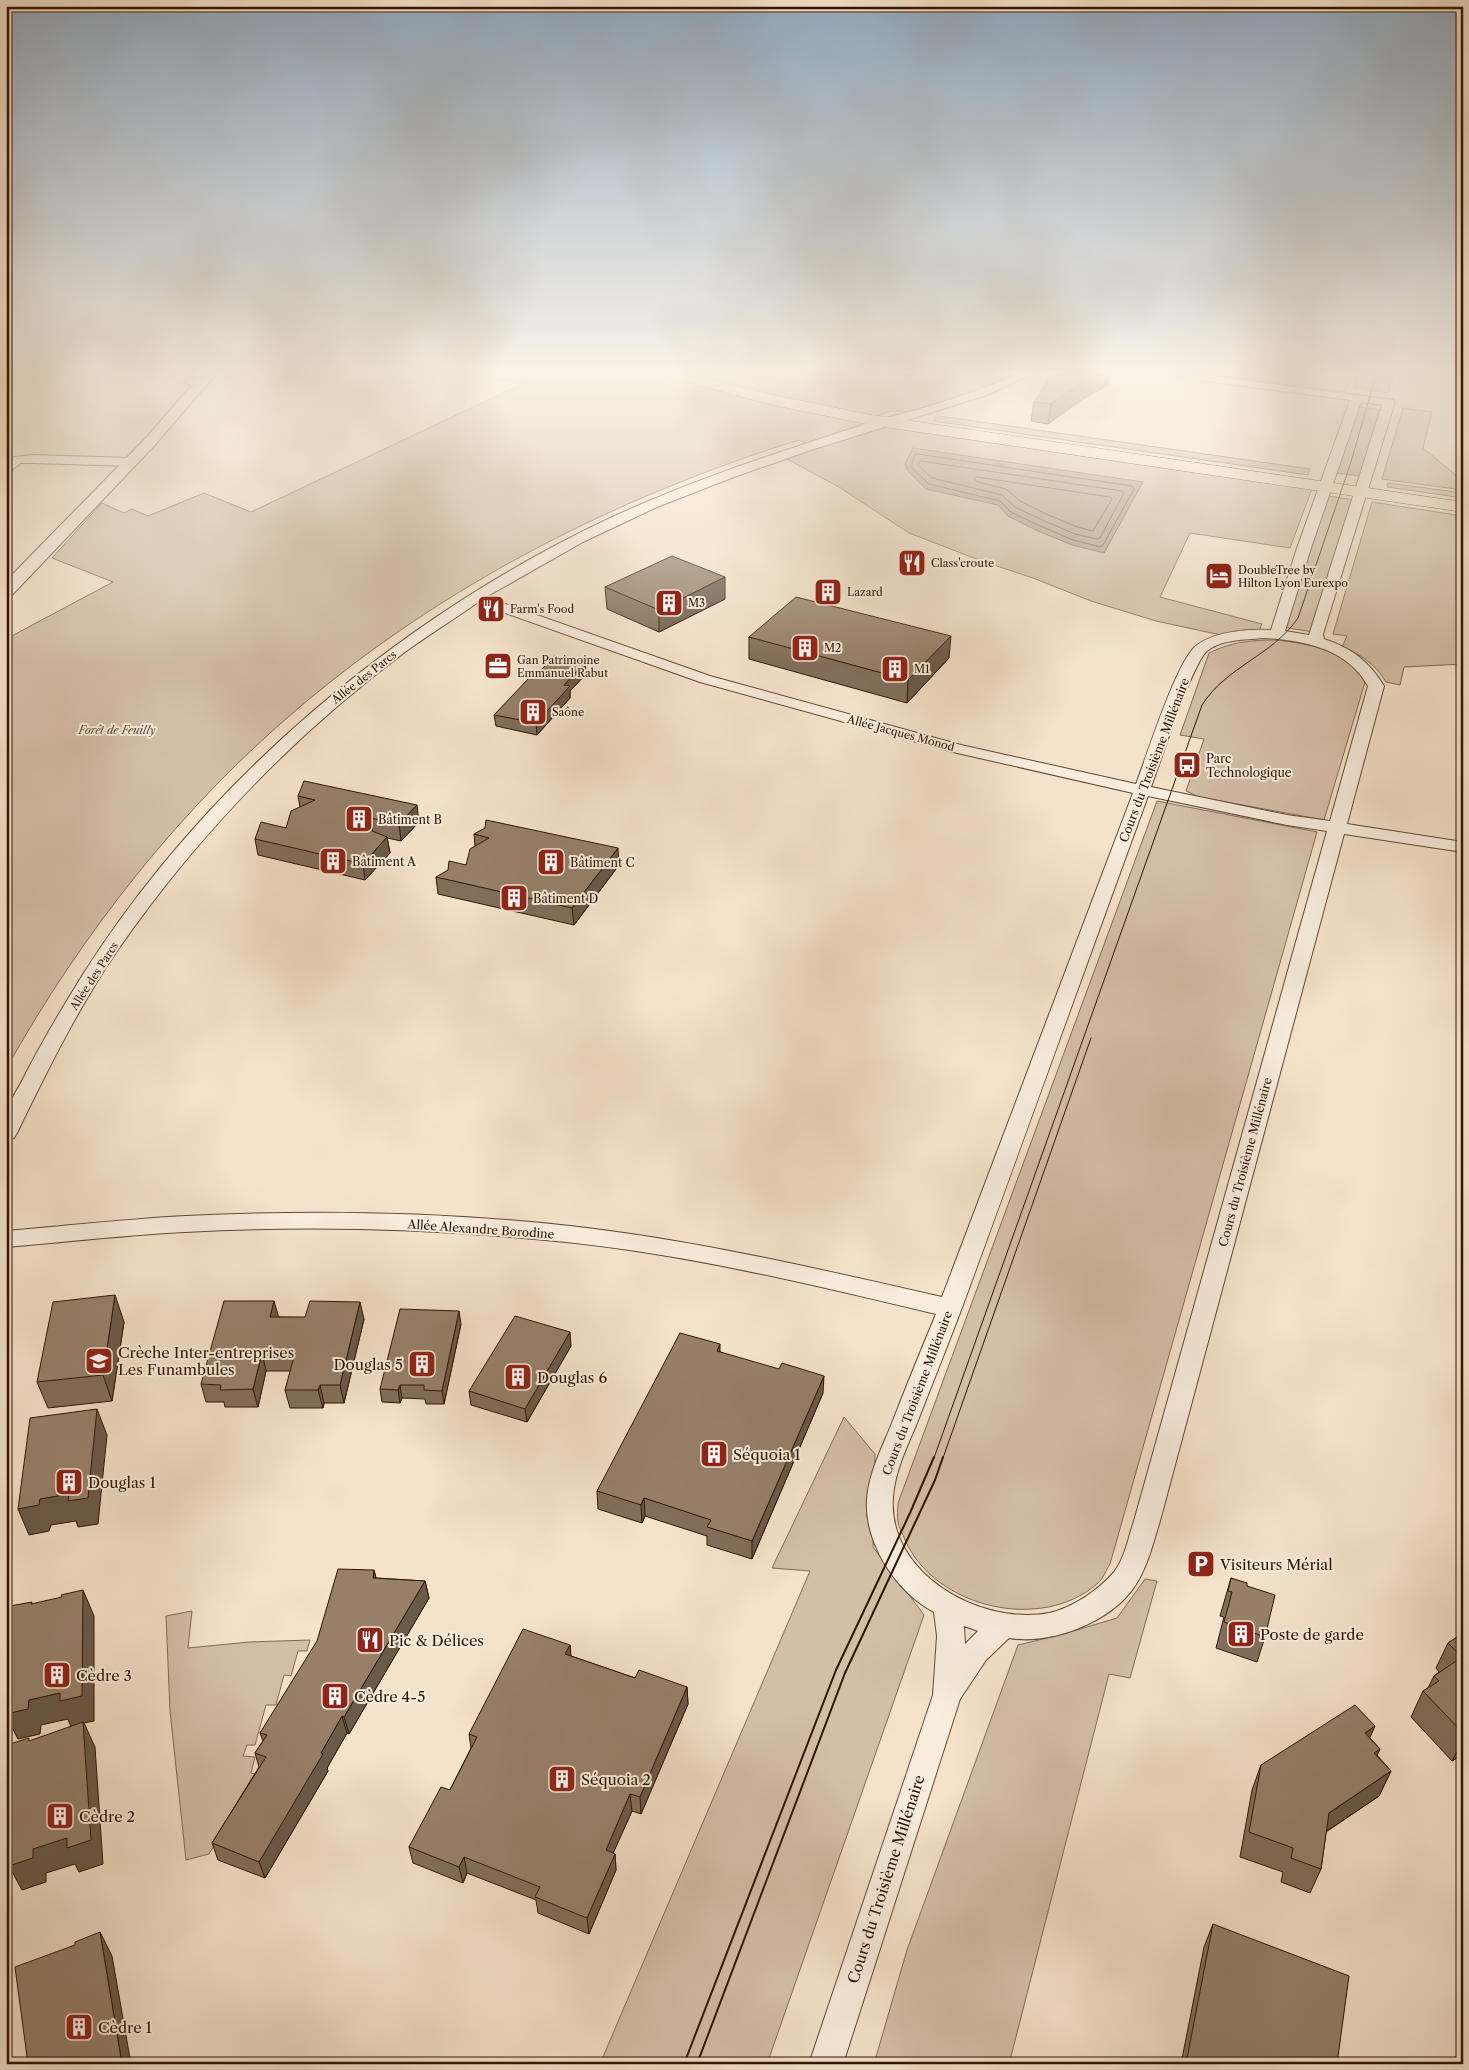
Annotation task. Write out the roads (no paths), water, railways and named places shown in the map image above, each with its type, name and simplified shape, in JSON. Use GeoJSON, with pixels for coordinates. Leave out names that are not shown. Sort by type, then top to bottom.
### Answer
{"type":"FeatureCollection","features":[{"type":"Feature","properties":{"kind":"main road"},"geometry":{"type":"LineString","coordinates":[[1239,472],[1362,489],[1463,500]]}},
{"type":"Feature","properties":{"kind":"main road"},"geometry":{"type":"LineString","coordinates":[[1247,472],[1327,484]]}},
{"type":"Feature","properties":{"kind":"main road"},"geometry":{"type":"LineString","coordinates":[[1362,489],[1463,507]]}},
{"type":"Feature","properties":{"kind":"street"},"geometry":{"type":"LineString","coordinates":[[6,591],[121,472]]}},
{"type":"Feature","properties":{"kind":"street","name":"Allée des Parcs"},"geometry":{"type":"LineString","coordinates":[[6,1133],[53,1041],[88,982],[137,911],[218,811],[248,778],[357,680],[475,598],[578,539],[634,513],[734,472]]}},
{"type":"Feature","properties":{"kind":"street"},"geometry":{"type":"LineString","coordinates":[[1277,635],[1303,551],[1332,472]]}},
{"type":"Feature","properties":{"kind":"street"},"geometry":{"type":"LineString","coordinates":[[1317,642],[1316,634],[1367,472]]}},
{"type":"Feature","properties":{"kind":"street","name":"Allée Jacques Monod"},"geometry":{"type":"LineString","coordinates":[[475,598],[662,665],[801,706],[959,748],[1142,791],[1338,829],[1463,847]]}},
{"type":"Feature","properties":{"kind":"street","name":"Cours du Troisième Millénaire"},"geometry":{"type":"LineString","coordinates":[[1277,635],[1317,642],[1339,650],[1358,662],[1367,670],[1376,686],[1149,1514],[1129,1572],[1111,1593],[1083,1614],[1045,1626],[1004,1625],[975,1618],[947,1606],[922,1588],[899,1561],[885,1534],[880,1499],[884,1474],[950,1308],[1181,686],[1197,654],[1215,642],[1234,637],[1277,635]]}},
{"type":"Feature","properties":{"kind":"street","name":"Allée Alexandre Borodine"},"geometry":{"type":"LineString","coordinates":[[6,1239],[181,1224],[310,1220],[513,1229],[674,1249],[791,1272],[950,1308]]}},
{"type":"Feature","properties":{"kind":"street","name":"Cours du Troisième Millénaire"},"geometry":{"type":"LineString","coordinates":[[826,2064],[947,1694],[951,1636],[947,1606]]}},
{"type":"Feature","properties":{"kind":"street","name":"Cours du Troisième Millénaire"},"geometry":{"type":"LineString","coordinates":[[947,1694],[976,1651],[1004,1625]]}},
{"type":"Feature","properties":{"kind":"water"},"geometry":{"type":"Polygon","coordinates":[[[909,472],[1073,472],[1143,482],[1104,553],[1072,545],[1036,530],[1008,516],[998,505],[926,489],[909,472]]]}},
{"type":"Feature","properties":{"kind":"tram line"},"geometry":{"type":"LineString","coordinates":[[934,1458],[1202,705],[1224,680],[1276,642],[1298,618],[1348,472]]}},
{"type":"Feature","properties":{"kind":"tram line"},"geometry":{"type":"LineString","coordinates":[[943,1458],[1091,1038]]}},
{"type":"Feature","properties":{"kind":"tram line"},"geometry":{"type":"LineString","coordinates":[[684,2064],[836,1670],[910,1513],[934,1457]]}},
{"type":"Feature","properties":{"kind":"tram line"},"geometry":{"type":"LineString","coordinates":[[697,2064],[845,1673],[935,1480],[943,1457]]}},
{"type":"Feature","properties":{"kind":"place","name":"Class'croute"},"geometry":{"type":"Point","coordinates":[912,563]}},
{"type":"Feature","properties":{"kind":"place","name":"DoubleTree by Hilton Lyon Eurexpo"},"geometry":{"type":"Point","coordinates":[1219,576]}},
{"type":"Feature","properties":{"kind":"place","name":"Lazard"},"geometry":{"type":"Point","coordinates":[828,592]}},
{"type":"Feature","properties":{"kind":"place","name":"M3"},"geometry":{"type":"Point","coordinates":[669,603]}},
{"type":"Feature","properties":{"kind":"place","name":"Farm's Food"},"geometry":{"type":"Point","coordinates":[491,609]}},
{"type":"Feature","properties":{"kind":"place","name":"M2"},"geometry":{"type":"Point","coordinates":[805,648]}},
{"type":"Feature","properties":{"kind":"place","name":"Gan Patrimoine Emmanuel Rabut"},"geometry":{"type":"Point","coordinates":[498,666]}},
{"type":"Feature","properties":{"kind":"place","name":"M1"},"geometry":{"type":"Point","coordinates":[895,669]}},
{"type":"Feature","properties":{"kind":"place","name":"Saône"},"geometry":{"type":"Point","coordinates":[533,712]}},
{"type":"Feature","properties":{"kind":"place","name":"Parc Technologique"},"geometry":{"type":"Point","coordinates":[1187,765]}},
{"type":"Feature","properties":{"kind":"place","name":"Bâtiment B"},"geometry":{"type":"Point","coordinates":[359,819]}},
{"type":"Feature","properties":{"kind":"place","name":"Bâtiment A"},"geometry":{"type":"Point","coordinates":[333,861]}},
{"type":"Feature","properties":{"kind":"place","name":"Bâtiment C"},"geometry":{"type":"Point","coordinates":[551,862]}},
{"type":"Feature","properties":{"kind":"place","name":"Bâtiment D"},"geometry":{"type":"Point","coordinates":[514,898]}},
{"type":"Feature","properties":{"kind":"place","name":"Crèche Inter-entreprises Les Funambules"},"geometry":{"type":"Point","coordinates":[99,1361]}},
{"type":"Feature","properties":{"kind":"place","name":"Douglas 5"},"geometry":{"type":"Point","coordinates":[422,1364]}},
{"type":"Feature","properties":{"kind":"place","name":"Douglas 6"},"geometry":{"type":"Point","coordinates":[518,1377]}},
{"type":"Feature","properties":{"kind":"place","name":"Séquoia 1"},"geometry":{"type":"Point","coordinates":[714,1454]}},
{"type":"Feature","properties":{"kind":"place","name":"Douglas 1"},"geometry":{"type":"Point","coordinates":[69,1482]}},
{"type":"Feature","properties":{"kind":"place","name":"Visiteurs Mérial"},"geometry":{"type":"Point","coordinates":[1201,1564]}},
{"type":"Feature","properties":{"kind":"place","name":"Poste de garde"},"geometry":{"type":"Point","coordinates":[1241,1634]}},
{"type":"Feature","properties":{"kind":"place","name":"Pic & Délices"},"geometry":{"type":"Point","coordinates":[370,1640]}},
{"type":"Feature","properties":{"kind":"place","name":"Cèdre 3"},"geometry":{"type":"Point","coordinates":[57,1675]}},
{"type":"Feature","properties":{"kind":"place","name":"Cèdre 4-5"},"geometry":{"type":"Point","coordinates":[335,1696]}},
{"type":"Feature","properties":{"kind":"place","name":"Séquoia 2"},"geometry":{"type":"Point","coordinates":[562,1779]}},
{"type":"Feature","properties":{"kind":"place","name":"Cèdre 2"},"geometry":{"type":"Point","coordinates":[60,1816]}},
{"type":"Feature","properties":{"kind":"place","name":"Cèdre 1"},"geometry":{"type":"Point","coordinates":[79,2027]}},
{"type":"Feature","properties":{"kind":"park label","name":"Forêt de Feuilly"},"geometry":{"type":"Point","coordinates":[117,730]}}]}
